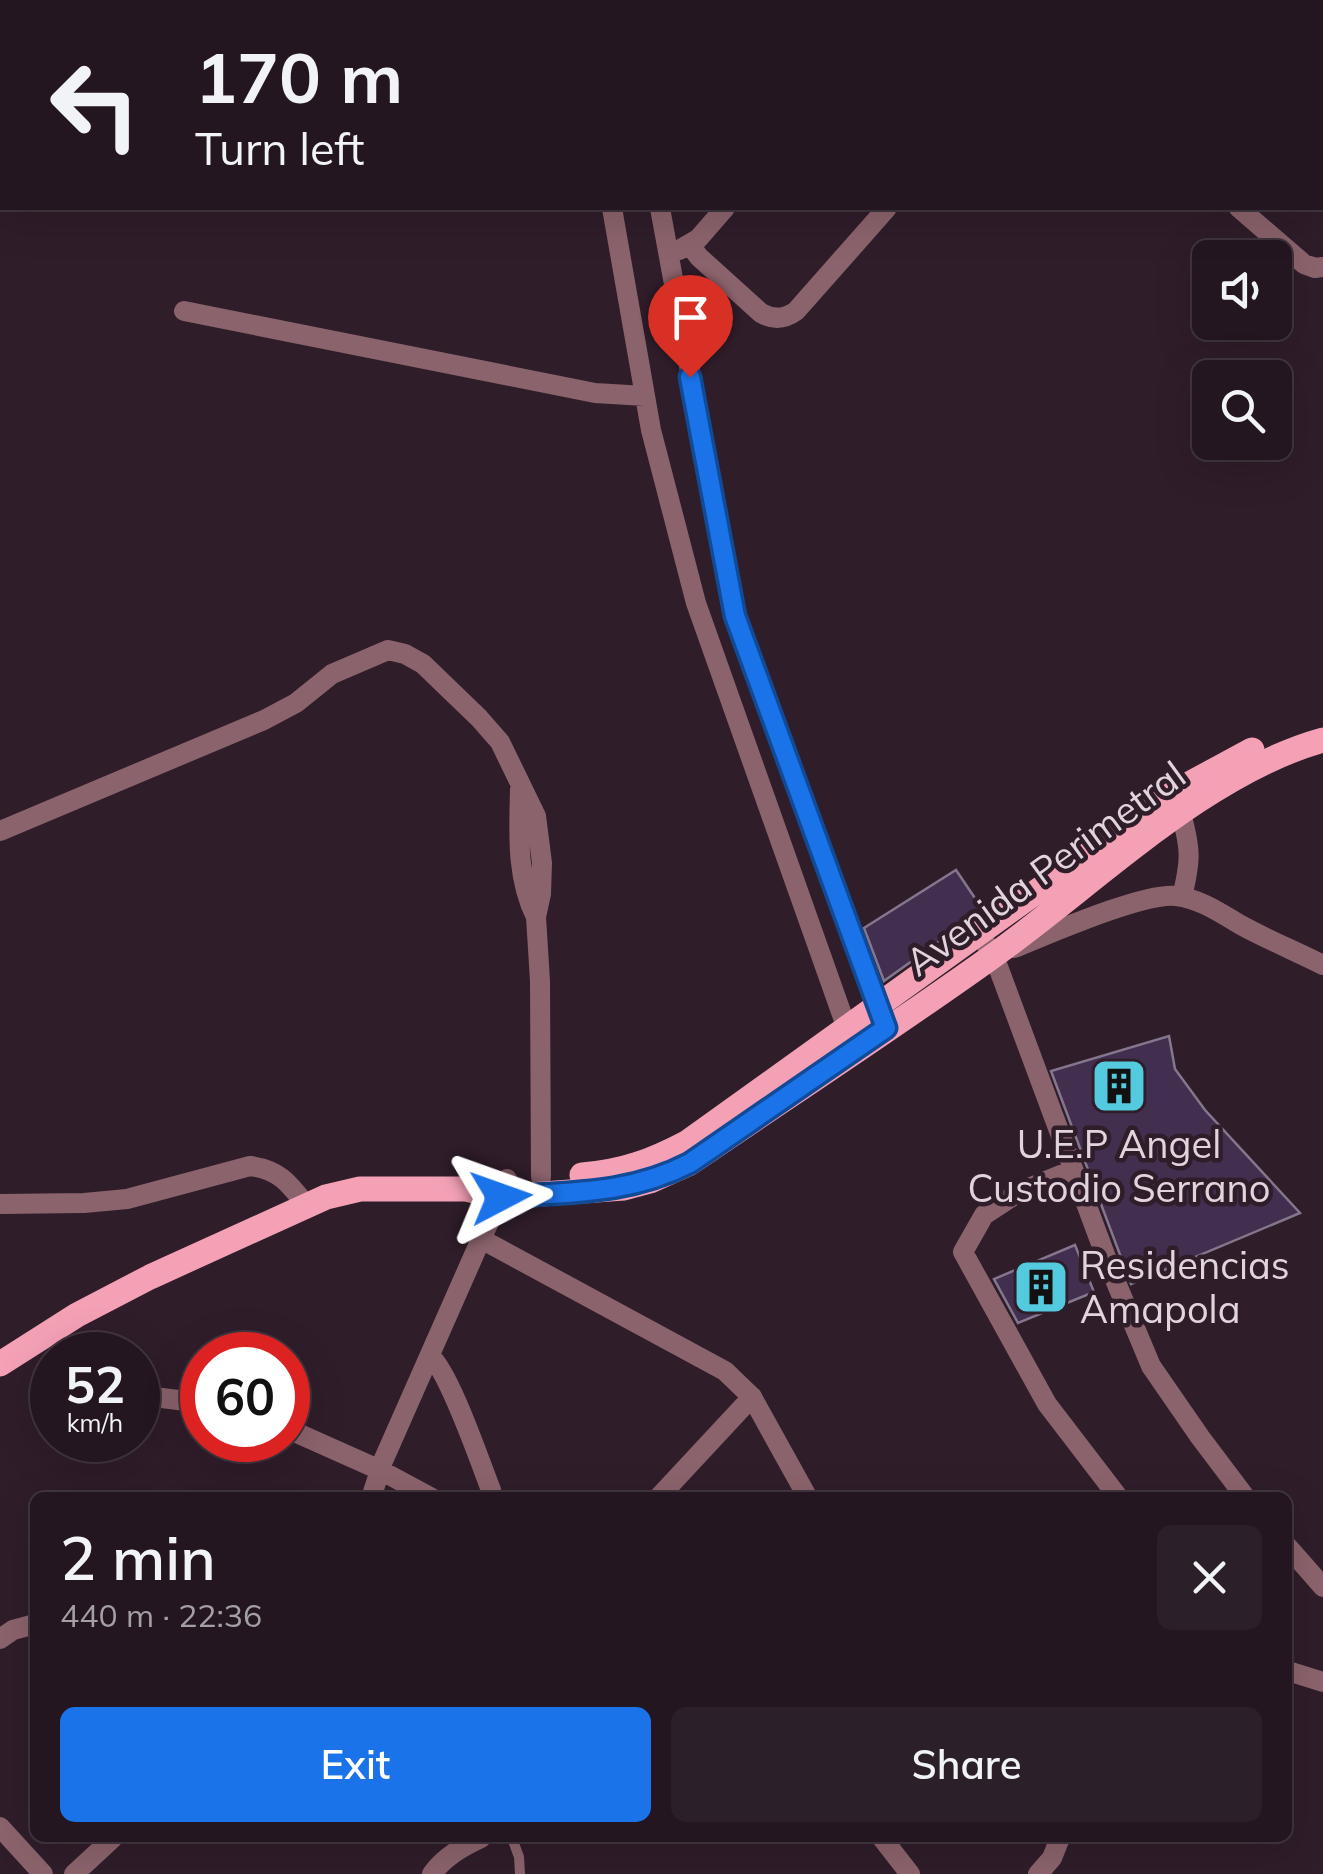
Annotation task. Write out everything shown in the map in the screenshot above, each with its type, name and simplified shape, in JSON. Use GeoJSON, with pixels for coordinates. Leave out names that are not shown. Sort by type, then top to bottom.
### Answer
{"type":"FeatureCollection","features":[{"type":"Feature","properties":{"kind":"main road","name":"Avenida Perimetral"},"geometry":{"type":"LineString","coordinates":[[986,945],[1095,848],[1178,790],[1238,756],[1323,725]]}},
{"type":"Feature","properties":{"kind":"main road","name":"Avenida Perimetral"},"geometry":{"type":"LineString","coordinates":[[504,1188],[541,1177],[626,1170],[688,1142],[850,1039],[1181,813],[1264,763],[1323,740]]}},
{"type":"Feature","properties":{"kind":"main road","name":"Avenida Perimetral"},"geometry":{"type":"LineString","coordinates":[[0,1364],[135,1285],[326,1197],[360,1189],[624,1188],[670,1174],[690,1163],[850,1039]]}},
{"type":"Feature","properties":{"kind":"street"},"geometry":{"type":"LineString","coordinates":[[612,210],[651,430],[696,603],[850,1039]]}},
{"type":"Feature","properties":{"kind":"street"},"geometry":{"type":"LineString","coordinates":[[660,210],[735,616],[882,1017]]}},
{"type":"Feature","properties":{"kind":"street"},"geometry":{"type":"LineString","coordinates":[[668,253],[690,245],[723,210]]}},
{"type":"Feature","properties":{"kind":"street"},"geometry":{"type":"LineString","coordinates":[[690,245],[761,312],[772,318],[785,317],[796,311],[885,210]]}},
{"type":"Feature","properties":{"kind":"street"},"geometry":{"type":"LineString","coordinates":[[1241,210],[1304,264],[1323,267]]}},
{"type":"Feature","properties":{"kind":"street"},"geometry":{"type":"LineString","coordinates":[[184,311],[595,393],[645,396]]}},
{"type":"Feature","properties":{"kind":"street"},"geometry":{"type":"LineString","coordinates":[[0,831],[264,720],[296,702],[332,674],[362,659],[388,650],[423,664],[500,742],[520,787],[522,870],[526,897],[536,917],[540,980],[541,1177]]}},
{"type":"Feature","properties":{"kind":"street"},"geometry":{"type":"LineString","coordinates":[[1181,813],[1190,861],[1182,897]]}},
{"type":"Feature","properties":{"kind":"street"},"geometry":{"type":"LineString","coordinates":[[1241,1492],[1151,1366],[986,945],[1172,895],[1192,899],[1323,965]]}},
{"type":"Feature","properties":{"kind":"street"},"geometry":{"type":"LineString","coordinates":[[0,1204],[126,1199],[250,1166],[282,1176],[306,1205]]}},
{"type":"Feature","properties":{"kind":"street"},"geometry":{"type":"LineString","coordinates":[[1073,1170],[1021,1191],[984,1214],[963,1252],[1047,1404],[1114,1492]]}},
{"type":"Feature","properties":{"kind":"street"},"geometry":{"type":"LineString","coordinates":[[373,1492],[504,1188]]}},
{"type":"Feature","properties":{"kind":"street"},"geometry":{"type":"LineString","coordinates":[[481,1239],[724,1371],[752,1397],[805,1492]]}},
{"type":"Feature","properties":{"kind":"street"},"geometry":{"type":"LineString","coordinates":[[430,1356],[442,1371],[458,1406],[490,1492]]}},
{"type":"Feature","properties":{"kind":"street"},"geometry":{"type":"LineString","coordinates":[[664,1492],[752,1397]]}},
{"type":"Feature","properties":{"kind":"street"},"geometry":{"type":"LineString","coordinates":[[310,1439],[421,1492]]}},
{"type":"Feature","properties":{"kind":"street"},"geometry":{"type":"LineString","coordinates":[[1292,1552],[1323,1587]]}},
{"type":"Feature","properties":{"kind":"street"},"geometry":{"type":"LineString","coordinates":[[0,1639],[30,1625]]}},
{"type":"Feature","properties":{"kind":"street"},"geometry":{"type":"LineString","coordinates":[[1292,1672],[1323,1682]]}},
{"type":"Feature","properties":{"kind":"street"},"geometry":{"type":"LineString","coordinates":[[0,1827],[43,1874]]}},
{"type":"Feature","properties":{"kind":"street"},"geometry":{"type":"LineString","coordinates":[[74,1874],[109,1842]]}},
{"type":"Feature","properties":{"kind":"street"},"geometry":{"type":"LineString","coordinates":[[432,1874],[438,1865],[473,1842]]}},
{"type":"Feature","properties":{"kind":"street"},"geometry":{"type":"LineString","coordinates":[[885,1842],[910,1874]]}},
{"type":"Feature","properties":{"kind":"street"},"geometry":{"type":"LineString","coordinates":[[1051,1869],[1059,1842]]}},
{"type":"Feature","properties":{"kind":"lane"},"geometry":{"type":"LineString","coordinates":[[513,1842],[520,1874]]}},
{"type":"Feature","properties":{"kind":"building"},"geometry":{"type":"Polygon","coordinates":[[[956,870],[983,910],[884,981],[864,928],[956,870]]]}},
{"type":"Feature","properties":{"kind":"building"},"geometry":{"type":"Polygon","coordinates":[[[1169,1036],[1175,1069],[1205,1110],[1300,1213],[1131,1284],[1051,1071],[1169,1036]]]}},
{"type":"Feature","properties":{"kind":"building","name":"Residencias Amapola"},"geometry":{"type":"Polygon","coordinates":[[[1075,1245],[1094,1292],[1018,1323],[994,1279],[1075,1245]]]}},
{"type":"Feature","properties":{"kind":"place","name":"U.E.P Angel Custodio Serrano"},"geometry":{"type":"Point","coordinates":[1119,1086]}},
{"type":"Feature","properties":{"kind":"place","name":"Residencias Amapola"},"geometry":{"type":"Point","coordinates":[1041,1287]}},
{"type":"Feature","properties":{"kind":"route"},"geometry":{"type":"LineString","coordinates":[[501,1197],[624,1188],[670,1174],[886,1028],[735,616],[690,377]]}}]}
